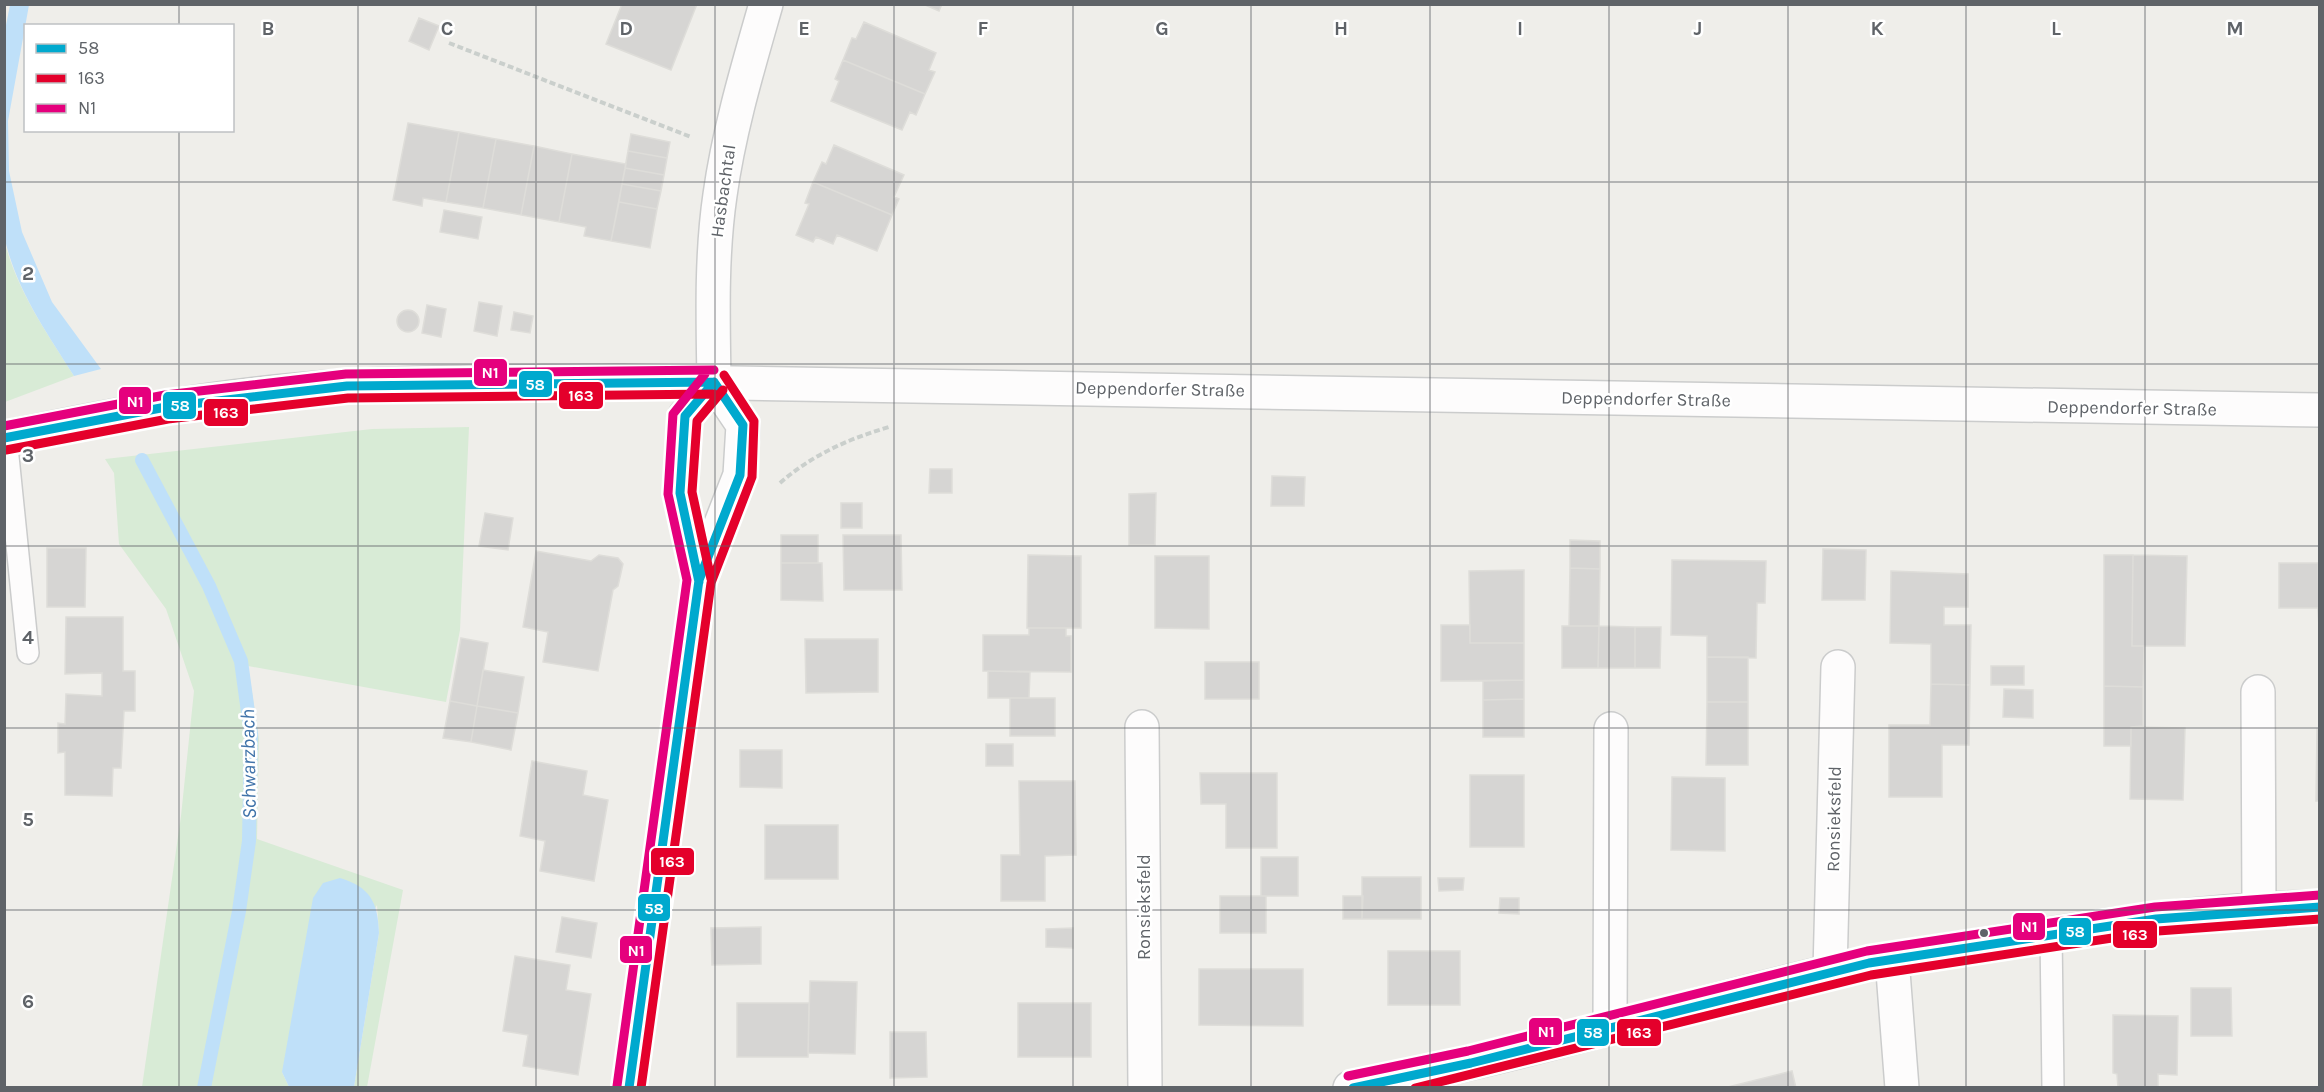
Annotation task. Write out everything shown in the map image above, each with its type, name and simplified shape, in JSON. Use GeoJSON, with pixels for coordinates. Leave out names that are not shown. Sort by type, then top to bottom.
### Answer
{"type":"FeatureCollection","features":[{"type":"Feature","properties":{"kind":"street","name":"Hasbachtal"},"geometry":{"type":"LineString","coordinates":[[714,382],[715,245],[727,150],[766,4]]}},
{"type":"Feature","properties":{"kind":"street","name":"Deppendorfer Straße"},"geometry":{"type":"LineString","coordinates":[[5,438],[166,407],[347,386],[714,382],[2319,410]]}},
{"type":"Feature","properties":{"kind":"street"},"geometry":{"type":"LineString","coordinates":[[629,1088],[699,580],[740,475],[743,425],[714,382],[685,416],[681,493],[699,580]]}},
{"type":"Feature","properties":{"kind":"street","name":"Ronsieksfeld"},"geometry":{"type":"LineString","coordinates":[[1830,971],[1838,667]]}},
{"type":"Feature","properties":{"kind":"street"},"geometry":{"type":"LineString","coordinates":[[2258,692],[2259,908]]}},
{"type":"Feature","properties":{"kind":"street","name":"Ronsieksfeld"},"geometry":{"type":"LineString","coordinates":[[1142,727],[1145,1088]]}},
{"type":"Feature","properties":{"kind":"street"},"geometry":{"type":"LineString","coordinates":[[1610,1028],[1611,729]]}},
{"type":"Feature","properties":{"kind":"street"},"geometry":{"type":"LineString","coordinates":[[1350,1088],[1428,1081],[1610,1028],[1830,971],[1892,959],[2119,922],[2259,908],[2319,907]]}},
{"type":"Feature","properties":{"kind":"street"},"geometry":{"type":"LineString","coordinates":[[1892,959],[1902,1088]]}},
{"type":"Feature","properties":{"kind":"lane"},"geometry":{"type":"LineString","coordinates":[[5,438],[28,653]]}},
{"type":"Feature","properties":{"kind":"lane"},"geometry":{"type":"LineString","coordinates":[[2051,933],[2053,1088]]}},
{"type":"Feature","properties":{"kind":"path"},"geometry":{"type":"LineString","coordinates":[[449,43],[727,150]]}},
{"type":"Feature","properties":{"kind":"path"},"geometry":{"type":"LineString","coordinates":[[778,485],[802,463],[824,451],[895,425]]}},
{"type":"Feature","properties":{"kind":"green space"},"geometry":{"type":"Polygon","coordinates":[[[4,240],[25,294],[43,328],[74,376],[5,402],[4,240]]]}},
{"type":"Feature","properties":{"kind":"green space"},"geometry":{"type":"Polygon","coordinates":[[[469,427],[460,630],[446,702],[248,666],[259,739],[257,839],[403,890],[367,1087],[354,1087],[379,933],[377,905],[282,1072],[289,1087],[142,1087],[181,816],[194,691],[166,609],[119,544],[114,473],[105,459],[372,429],[469,427]]]}},
{"type":"Feature","properties":{"kind":"water"},"geometry":{"type":"Polygon","coordinates":[[[10,5],[29,5],[8,121],[9,171],[22,232],[52,302],[101,369],[74,376],[43,328],[25,294],[10,259],[5,240],[4,35],[10,5]]]}},
{"type":"Feature","properties":{"kind":"water"},"geometry":{"type":"Polygon","coordinates":[[[340,878],[359,886],[370,897],[377,913],[379,933],[354,1087],[289,1087],[282,1072],[313,898],[323,883],[340,878]]]}},
{"type":"Feature","properties":{"kind":"building"},"geometry":{"type":"Polygon","coordinates":[[[622,4],[697,4],[671,70],[606,44],[622,4]]]}},
{"type":"Feature","properties":{"kind":"building"},"geometry":{"type":"Polygon","coordinates":[[[923,4],[942,4],[939,11],[923,4]]]}},
{"type":"Feature","properties":{"kind":"building"},"geometry":{"type":"Polygon","coordinates":[[[419,18],[439,26],[429,50],[409,41],[419,18]]]}},
{"type":"Feature","properties":{"kind":"building"},"geometry":{"type":"Polygon","coordinates":[[[864,22],[936,53],[929,70],[935,72],[925,94],[843,60],[852,38],[856,39],[864,22]]]}},
{"type":"Feature","properties":{"kind":"building"},"geometry":{"type":"Polygon","coordinates":[[[843,60],[925,94],[916,115],[910,112],[902,130],[831,101],[839,81],[835,79],[843,60]]]}},
{"type":"Feature","properties":{"kind":"building"},"geometry":{"type":"Polygon","coordinates":[[[408,123],[459,132],[446,202],[423,198],[422,206],[393,200],[408,123]]]}},
{"type":"Feature","properties":{"kind":"building"},"geometry":{"type":"Polygon","coordinates":[[[459,132],[496,139],[483,208],[446,202],[459,132]]]}},
{"type":"Feature","properties":{"kind":"building"},"geometry":{"type":"Polygon","coordinates":[[[631,134],[670,142],[667,158],[628,151],[631,134]]]}},
{"type":"Feature","properties":{"kind":"building"},"geometry":{"type":"Polygon","coordinates":[[[496,139],[534,146],[521,215],[483,208],[496,139]]]}},
{"type":"Feature","properties":{"kind":"building"},"geometry":{"type":"Polygon","coordinates":[[[834,145],[904,175],[894,197],[899,199],[892,215],[813,182],[822,162],[826,164],[834,145]]]}},
{"type":"Feature","properties":{"kind":"building"},"geometry":{"type":"Polygon","coordinates":[[[534,146],[572,154],[559,222],[521,215],[534,146]]]}},
{"type":"Feature","properties":{"kind":"building"},"geometry":{"type":"Polygon","coordinates":[[[628,151],[667,158],[664,175],[625,168],[628,151]]]}},
{"type":"Feature","properties":{"kind":"building"},"geometry":{"type":"Polygon","coordinates":[[[572,154],[626,164],[611,241],[584,236],[586,227],[559,222],[572,154]]]}},
{"type":"Feature","properties":{"kind":"building"},"geometry":{"type":"Polygon","coordinates":[[[625,168],[664,175],[661,191],[622,184],[625,168]]]}},
{"type":"Feature","properties":{"kind":"building"},"geometry":{"type":"Polygon","coordinates":[[[813,182],[892,215],[877,251],[837,235],[833,244],[816,237],[813,242],[796,235],[809,204],[805,203],[813,182]]]}},
{"type":"Feature","properties":{"kind":"building"},"geometry":{"type":"Polygon","coordinates":[[[622,184],[661,191],[657,209],[619,202],[622,184]]]}},
{"type":"Feature","properties":{"kind":"building"},"geometry":{"type":"Polygon","coordinates":[[[619,202],[657,209],[650,248],[611,241],[619,202]]]}},
{"type":"Feature","properties":{"kind":"building"},"geometry":{"type":"Polygon","coordinates":[[[444,210],[482,217],[478,239],[440,232],[444,210]]]}},
{"type":"Feature","properties":{"kind":"building"},"geometry":{"type":"Polygon","coordinates":[[[479,302],[502,306],[497,336],[474,331],[479,302]]]}},
{"type":"Feature","properties":{"kind":"building"},"geometry":{"type":"Polygon","coordinates":[[[427,305],[446,309],[441,337],[422,333],[427,305]]]}},
{"type":"Feature","properties":{"kind":"building"},"geometry":{"type":"Polygon","coordinates":[[[404,310],[412,310],[419,317],[419,325],[412,332],[404,332],[397,325],[397,317],[404,310]]]}},
{"type":"Feature","properties":{"kind":"building"},"geometry":{"type":"Polygon","coordinates":[[[514,312],[533,316],[530,333],[511,330],[514,312]]]}},
{"type":"Feature","properties":{"kind":"building"},"geometry":{"type":"Polygon","coordinates":[[[930,469],[952,469],[952,493],[929,493],[930,469]]]}},
{"type":"Feature","properties":{"kind":"building"},"geometry":{"type":"Polygon","coordinates":[[[1272,476],[1305,477],[1304,506],[1271,506],[1272,476]]]}},
{"type":"Feature","properties":{"kind":"building"},"geometry":{"type":"Polygon","coordinates":[[[1156,493],[1155,545],[1129,545],[1129,494],[1156,493]]]}},
{"type":"Feature","properties":{"kind":"building"},"geometry":{"type":"Polygon","coordinates":[[[841,503],[862,503],[862,528],[841,528],[841,503]]]}},
{"type":"Feature","properties":{"kind":"building"},"geometry":{"type":"Polygon","coordinates":[[[485,513],[513,518],[508,550],[479,546],[485,513]]]}},
{"type":"Feature","properties":{"kind":"building"},"geometry":{"type":"Polygon","coordinates":[[[781,535],[818,535],[818,563],[781,563],[781,535]]]}},
{"type":"Feature","properties":{"kind":"building"},"geometry":{"type":"Polygon","coordinates":[[[843,535],[901,535],[902,590],[844,590],[843,535]]]}},
{"type":"Feature","properties":{"kind":"building"},"geometry":{"type":"Polygon","coordinates":[[[1570,540],[1600,541],[1600,569],[1570,568],[1570,540]]]}},
{"type":"Feature","properties":{"kind":"building"},"geometry":{"type":"Polygon","coordinates":[[[47,548],[86,548],[85,607],[47,607],[47,548]]]}},
{"type":"Feature","properties":{"kind":"building"},"geometry":{"type":"Polygon","coordinates":[[[1823,549],[1866,550],[1865,600],[1822,600],[1823,549]]]}},
{"type":"Feature","properties":{"kind":"building"},"geometry":{"type":"Polygon","coordinates":[[[536,551],[591,561],[599,555],[618,558],[623,564],[618,586],[613,590],[598,671],[543,662],[548,632],[523,627],[536,551]]]}},
{"type":"Feature","properties":{"kind":"building"},"geometry":{"type":"Polygon","coordinates":[[[1028,555],[1081,556],[1081,628],[1027,628],[1028,555]]]}},
{"type":"Feature","properties":{"kind":"building"},"geometry":{"type":"Polygon","coordinates":[[[2104,555],[2133,555],[2132,646],[2144,646],[2143,687],[2104,686],[2104,555]]]}},
{"type":"Feature","properties":{"kind":"building"},"geometry":{"type":"Polygon","coordinates":[[[2133,555],[2187,556],[2185,646],[2132,646],[2133,555]]]}},
{"type":"Feature","properties":{"kind":"building"},"geometry":{"type":"Polygon","coordinates":[[[1155,556],[1209,556],[1209,629],[1155,628],[1155,556]]]}},
{"type":"Feature","properties":{"kind":"building"},"geometry":{"type":"Polygon","coordinates":[[[1672,560],[1766,561],[1765,603],[1757,603],[1756,658],[1707,657],[1707,636],[1671,635],[1672,560]]]}},
{"type":"Feature","properties":{"kind":"building"},"geometry":{"type":"Polygon","coordinates":[[[781,563],[822,563],[823,601],[781,600],[781,563]]]}},
{"type":"Feature","properties":{"kind":"building"},"geometry":{"type":"Polygon","coordinates":[[[2279,563],[2318,563],[2320,648],[2318,608],[2279,608],[2279,563]]]}},
{"type":"Feature","properties":{"kind":"building"},"geometry":{"type":"Polygon","coordinates":[[[1570,568],[1600,569],[1599,626],[1569,626],[1570,568]]]}},
{"type":"Feature","properties":{"kind":"building"},"geometry":{"type":"Polygon","coordinates":[[[1524,570],[1524,643],[1470,643],[1469,571],[1524,570]]]}},
{"type":"Feature","properties":{"kind":"building"},"geometry":{"type":"Polygon","coordinates":[[[1891,571],[1968,574],[1968,607],[1944,607],[1944,625],[1971,625],[1970,685],[1931,684],[1931,644],[1890,643],[1891,571]]]}},
{"type":"Feature","properties":{"kind":"building"},"geometry":{"type":"Polygon","coordinates":[[[66,617],[123,617],[123,671],[135,671],[135,711],[124,711],[121,768],[113,768],[112,796],[65,795],[65,752],[58,753],[58,723],[65,724],[66,694],[102,696],[102,673],[65,674],[66,617]]]}},
{"type":"Feature","properties":{"kind":"building"},"geometry":{"type":"Polygon","coordinates":[[[1441,625],[1470,625],[1470,643],[1524,643],[1524,680],[1441,681],[1441,625]]]}},
{"type":"Feature","properties":{"kind":"building"},"geometry":{"type":"Polygon","coordinates":[[[1562,626],[1599,626],[1598,668],[1562,668],[1562,626]]]}},
{"type":"Feature","properties":{"kind":"building"},"geometry":{"type":"Polygon","coordinates":[[[1599,626],[1635,627],[1635,668],[1598,668],[1599,626]]]}},
{"type":"Feature","properties":{"kind":"building"},"geometry":{"type":"Polygon","coordinates":[[[1635,627],[1661,627],[1660,668],[1635,668],[1635,627]]]}},
{"type":"Feature","properties":{"kind":"building"},"geometry":{"type":"Polygon","coordinates":[[[1029,628],[1066,628],[1066,636],[1071,636],[1071,672],[983,671],[983,635],[1029,635],[1029,628]]]}},
{"type":"Feature","properties":{"kind":"building"},"geometry":{"type":"Polygon","coordinates":[[[461,638],[488,643],[477,706],[450,701],[461,638]]]}},
{"type":"Feature","properties":{"kind":"building"},"geometry":{"type":"Polygon","coordinates":[[[805,639],[878,639],[878,692],[806,693],[805,639]]]}},
{"type":"Feature","properties":{"kind":"building"},"geometry":{"type":"Polygon","coordinates":[[[1707,657],[1748,657],[1748,702],[1707,702],[1707,657]]]}},
{"type":"Feature","properties":{"kind":"building"},"geometry":{"type":"Polygon","coordinates":[[[1205,662],[1259,662],[1259,699],[1205,699],[1205,662]]]}},
{"type":"Feature","properties":{"kind":"building"},"geometry":{"type":"Polygon","coordinates":[[[1991,666],[2024,666],[2024,685],[1991,685],[1991,666]]]}},
{"type":"Feature","properties":{"kind":"building"},"geometry":{"type":"Polygon","coordinates":[[[483,670],[524,677],[518,713],[477,706],[483,670]]]}},
{"type":"Feature","properties":{"kind":"building"},"geometry":{"type":"Polygon","coordinates":[[[988,671],[1030,672],[1029,698],[988,698],[988,671]]]}},
{"type":"Feature","properties":{"kind":"building"},"geometry":{"type":"Polygon","coordinates":[[[1524,680],[1524,699],[1483,700],[1483,681],[1524,680]]]}},
{"type":"Feature","properties":{"kind":"building"},"geometry":{"type":"Polygon","coordinates":[[[1931,684],[1970,685],[1969,745],[1942,745],[1942,797],[1889,797],[1889,725],[1930,725],[1931,684]]]}},
{"type":"Feature","properties":{"kind":"building"},"geometry":{"type":"Polygon","coordinates":[[[2104,686],[2143,687],[2143,726],[2131,727],[2131,746],[2104,746],[2104,686]]]}},
{"type":"Feature","properties":{"kind":"building"},"geometry":{"type":"Polygon","coordinates":[[[2004,689],[2033,690],[2033,718],[2003,717],[2004,689]]]}},
{"type":"Feature","properties":{"kind":"building"},"geometry":{"type":"Polygon","coordinates":[[[1010,698],[1055,698],[1055,736],[1010,736],[1010,698]]]}},
{"type":"Feature","properties":{"kind":"building"},"geometry":{"type":"Polygon","coordinates":[[[1524,699],[1524,737],[1483,737],[1483,700],[1524,699]]]}},
{"type":"Feature","properties":{"kind":"building"},"geometry":{"type":"Polygon","coordinates":[[[450,701],[477,706],[471,742],[443,738],[450,701]]]}},
{"type":"Feature","properties":{"kind":"building"},"geometry":{"type":"Polygon","coordinates":[[[1707,702],[1748,702],[1748,765],[1706,765],[1707,702]]]}},
{"type":"Feature","properties":{"kind":"building"},"geometry":{"type":"Polygon","coordinates":[[[477,706],[518,713],[511,750],[471,742],[477,706]]]}},
{"type":"Feature","properties":{"kind":"building"},"geometry":{"type":"Polygon","coordinates":[[[2131,727],[2185,728],[2183,800],[2130,799],[2131,727]]]}},
{"type":"Feature","properties":{"kind":"building"},"geometry":{"type":"Polygon","coordinates":[[[2317,729],[2320,729],[2320,801],[2316,801],[2317,729]]]}},
{"type":"Feature","properties":{"kind":"building"},"geometry":{"type":"Polygon","coordinates":[[[986,744],[1013,744],[1013,766],[986,766],[986,744]]]}},
{"type":"Feature","properties":{"kind":"building"},"geometry":{"type":"Polygon","coordinates":[[[740,750],[782,750],[782,788],[740,787],[740,750]]]}},
{"type":"Feature","properties":{"kind":"building"},"geometry":{"type":"Polygon","coordinates":[[[532,761],[587,771],[583,795],[608,800],[594,881],[540,871],[545,841],[520,836],[532,761]]]}},
{"type":"Feature","properties":{"kind":"building"},"geometry":{"type":"Polygon","coordinates":[[[1200,773],[1277,773],[1277,848],[1226,848],[1226,804],[1201,804],[1200,773]]]}},
{"type":"Feature","properties":{"kind":"building"},"geometry":{"type":"Polygon","coordinates":[[[1470,775],[1524,775],[1524,847],[1470,847],[1470,775]]]}},
{"type":"Feature","properties":{"kind":"building"},"geometry":{"type":"Polygon","coordinates":[[[1672,777],[1725,778],[1725,851],[1671,850],[1672,777]]]}},
{"type":"Feature","properties":{"kind":"building"},"geometry":{"type":"Polygon","coordinates":[[[1019,781],[1075,781],[1076,855],[1045,856],[1045,901],[1001,901],[1001,855],[1020,855],[1019,781]]]}},
{"type":"Feature","properties":{"kind":"building"},"geometry":{"type":"Polygon","coordinates":[[[765,825],[838,825],[838,879],[765,879],[765,825]]]}},
{"type":"Feature","properties":{"kind":"building"},"geometry":{"type":"Polygon","coordinates":[[[1261,857],[1298,857],[1298,896],[1261,896],[1261,857]]]}},
{"type":"Feature","properties":{"kind":"building"},"geometry":{"type":"Polygon","coordinates":[[[1362,877],[1421,877],[1421,919],[1362,919],[1362,877]]]}},
{"type":"Feature","properties":{"kind":"building"},"geometry":{"type":"Polygon","coordinates":[[[1438,878],[1464,878],[1463,890],[1439,891],[1438,878]]]}},
{"type":"Feature","properties":{"kind":"building"},"geometry":{"type":"Polygon","coordinates":[[[1220,896],[1266,896],[1266,933],[1220,933],[1220,896]]]}},
{"type":"Feature","properties":{"kind":"building"},"geometry":{"type":"Polygon","coordinates":[[[1343,896],[1363,896],[1362,919],[1343,919],[1343,896]]]}},
{"type":"Feature","properties":{"kind":"building"},"geometry":{"type":"Polygon","coordinates":[[[1500,898],[1519,898],[1519,914],[1499,913],[1500,898]]]}},
{"type":"Feature","properties":{"kind":"building"},"geometry":{"type":"Polygon","coordinates":[[[562,917],[597,923],[591,958],[556,952],[562,917]]]}},
{"type":"Feature","properties":{"kind":"building"},"geometry":{"type":"Polygon","coordinates":[[[761,927],[761,964],[712,965],[711,928],[761,927]]]}},
{"type":"Feature","properties":{"kind":"building"},"geometry":{"type":"Polygon","coordinates":[[[1073,928],[1073,948],[1046,947],[1046,929],[1073,928]]]}},
{"type":"Feature","properties":{"kind":"building"},"geometry":{"type":"Polygon","coordinates":[[[1388,951],[1460,951],[1460,1005],[1388,1005],[1388,951]]]}},
{"type":"Feature","properties":{"kind":"building"},"geometry":{"type":"Polygon","coordinates":[[[515,956],[570,965],[566,990],[591,994],[578,1075],[523,1066],[528,1035],[503,1031],[515,956]]]}},
{"type":"Feature","properties":{"kind":"building"},"geometry":{"type":"Polygon","coordinates":[[[1199,969],[1303,969],[1303,1026],[1199,1025],[1199,969]]]}},
{"type":"Feature","properties":{"kind":"building"},"geometry":{"type":"Polygon","coordinates":[[[810,981],[857,982],[855,1054],[808,1053],[810,981]]]}},
{"type":"Feature","properties":{"kind":"building"},"geometry":{"type":"Polygon","coordinates":[[[2191,988],[2231,988],[2232,1036],[2191,1036],[2191,988]]]}},
{"type":"Feature","properties":{"kind":"building"},"geometry":{"type":"Polygon","coordinates":[[[737,1003],[809,1003],[808,1057],[737,1057],[737,1003]]]}},
{"type":"Feature","properties":{"kind":"building"},"geometry":{"type":"Polygon","coordinates":[[[1018,1003],[1091,1003],[1091,1057],[1018,1057],[1018,1003]]]}},
{"type":"Feature","properties":{"kind":"building"},"geometry":{"type":"Polygon","coordinates":[[[2113,1015],[2178,1016],[2177,1075],[2158,1074],[2158,1088],[2118,1088],[2117,1074],[2113,1073],[2113,1015]]]}},
{"type":"Feature","properties":{"kind":"building"},"geometry":{"type":"Polygon","coordinates":[[[890,1032],[926,1032],[927,1077],[890,1078],[890,1032]]]}},
{"type":"Feature","properties":{"kind":"building"},"geometry":{"type":"Polygon","coordinates":[[[1792,1071],[1796,1088],[1724,1088],[1792,1071]]]}},
{"type":"Feature","properties":{"kind":"waterway","name":"Schwarzbach"},"geometry":{"type":"LineString","coordinates":[[142,460],[209,586],[241,661],[251,734],[249,841],[239,911],[204,1088]]}},
{"type":"Feature","properties":{"kind":"transit line","name":"N1"},"geometry":{"type":"LineString","coordinates":[[4,426],[165,395],[346,374],[714,370]]}},
{"type":"Feature","properties":{"kind":"transit line","name":"N1"},"geometry":{"type":"LineString","coordinates":[[617,1086],[687,580],[668,494],[673,414],[705,374]]}},
{"type":"Feature","properties":{"kind":"transit line","name":"163"},"geometry":{"type":"LineString","coordinates":[[641,1088],[711,583],[752,477],[754,421],[724,375]]}},
{"type":"Feature","properties":{"kind":"transit line","name":"58"},"geometry":{"type":"LineString","coordinates":[[4,438],[166,407],[347,386],[714,382]]}},
{"type":"Feature","properties":{"kind":"transit line","name":"58"},"geometry":{"type":"LineString","coordinates":[[699,582],[680,493],[685,416],[714,382]]}},
{"type":"Feature","properties":{"kind":"transit line","name":"58"},"geometry":{"type":"LineString","coordinates":[[629,1088],[699,580],[740,475],[743,425],[714,382]]}},
{"type":"Feature","properties":{"kind":"transit line","name":"163"},"geometry":{"type":"LineString","coordinates":[[711,579],[692,492],[697,421],[723,390]]}},
{"type":"Feature","properties":{"kind":"transit line","name":"163"},"geometry":{"type":"LineString","coordinates":[[6,450],[168,419],[348,398],[714,394]]}},
{"type":"Feature","properties":{"kind":"transit line","name":"N1"},"geometry":{"type":"LineString","coordinates":[[1348,1076],[1468,1051],[1867,951],[2155,907],[2320,895]]}},
{"type":"Feature","properties":{"kind":"transit line","name":"58"},"geometry":{"type":"LineString","coordinates":[[1353,1088],[1471,1063],[1869,963],[2156,919],[2320,907]]}},
{"type":"Feature","properties":{"kind":"transit line","name":"163"},"geometry":{"type":"LineString","coordinates":[[1415,1088],[1871,975],[2158,931],[2320,919]]}}]}
